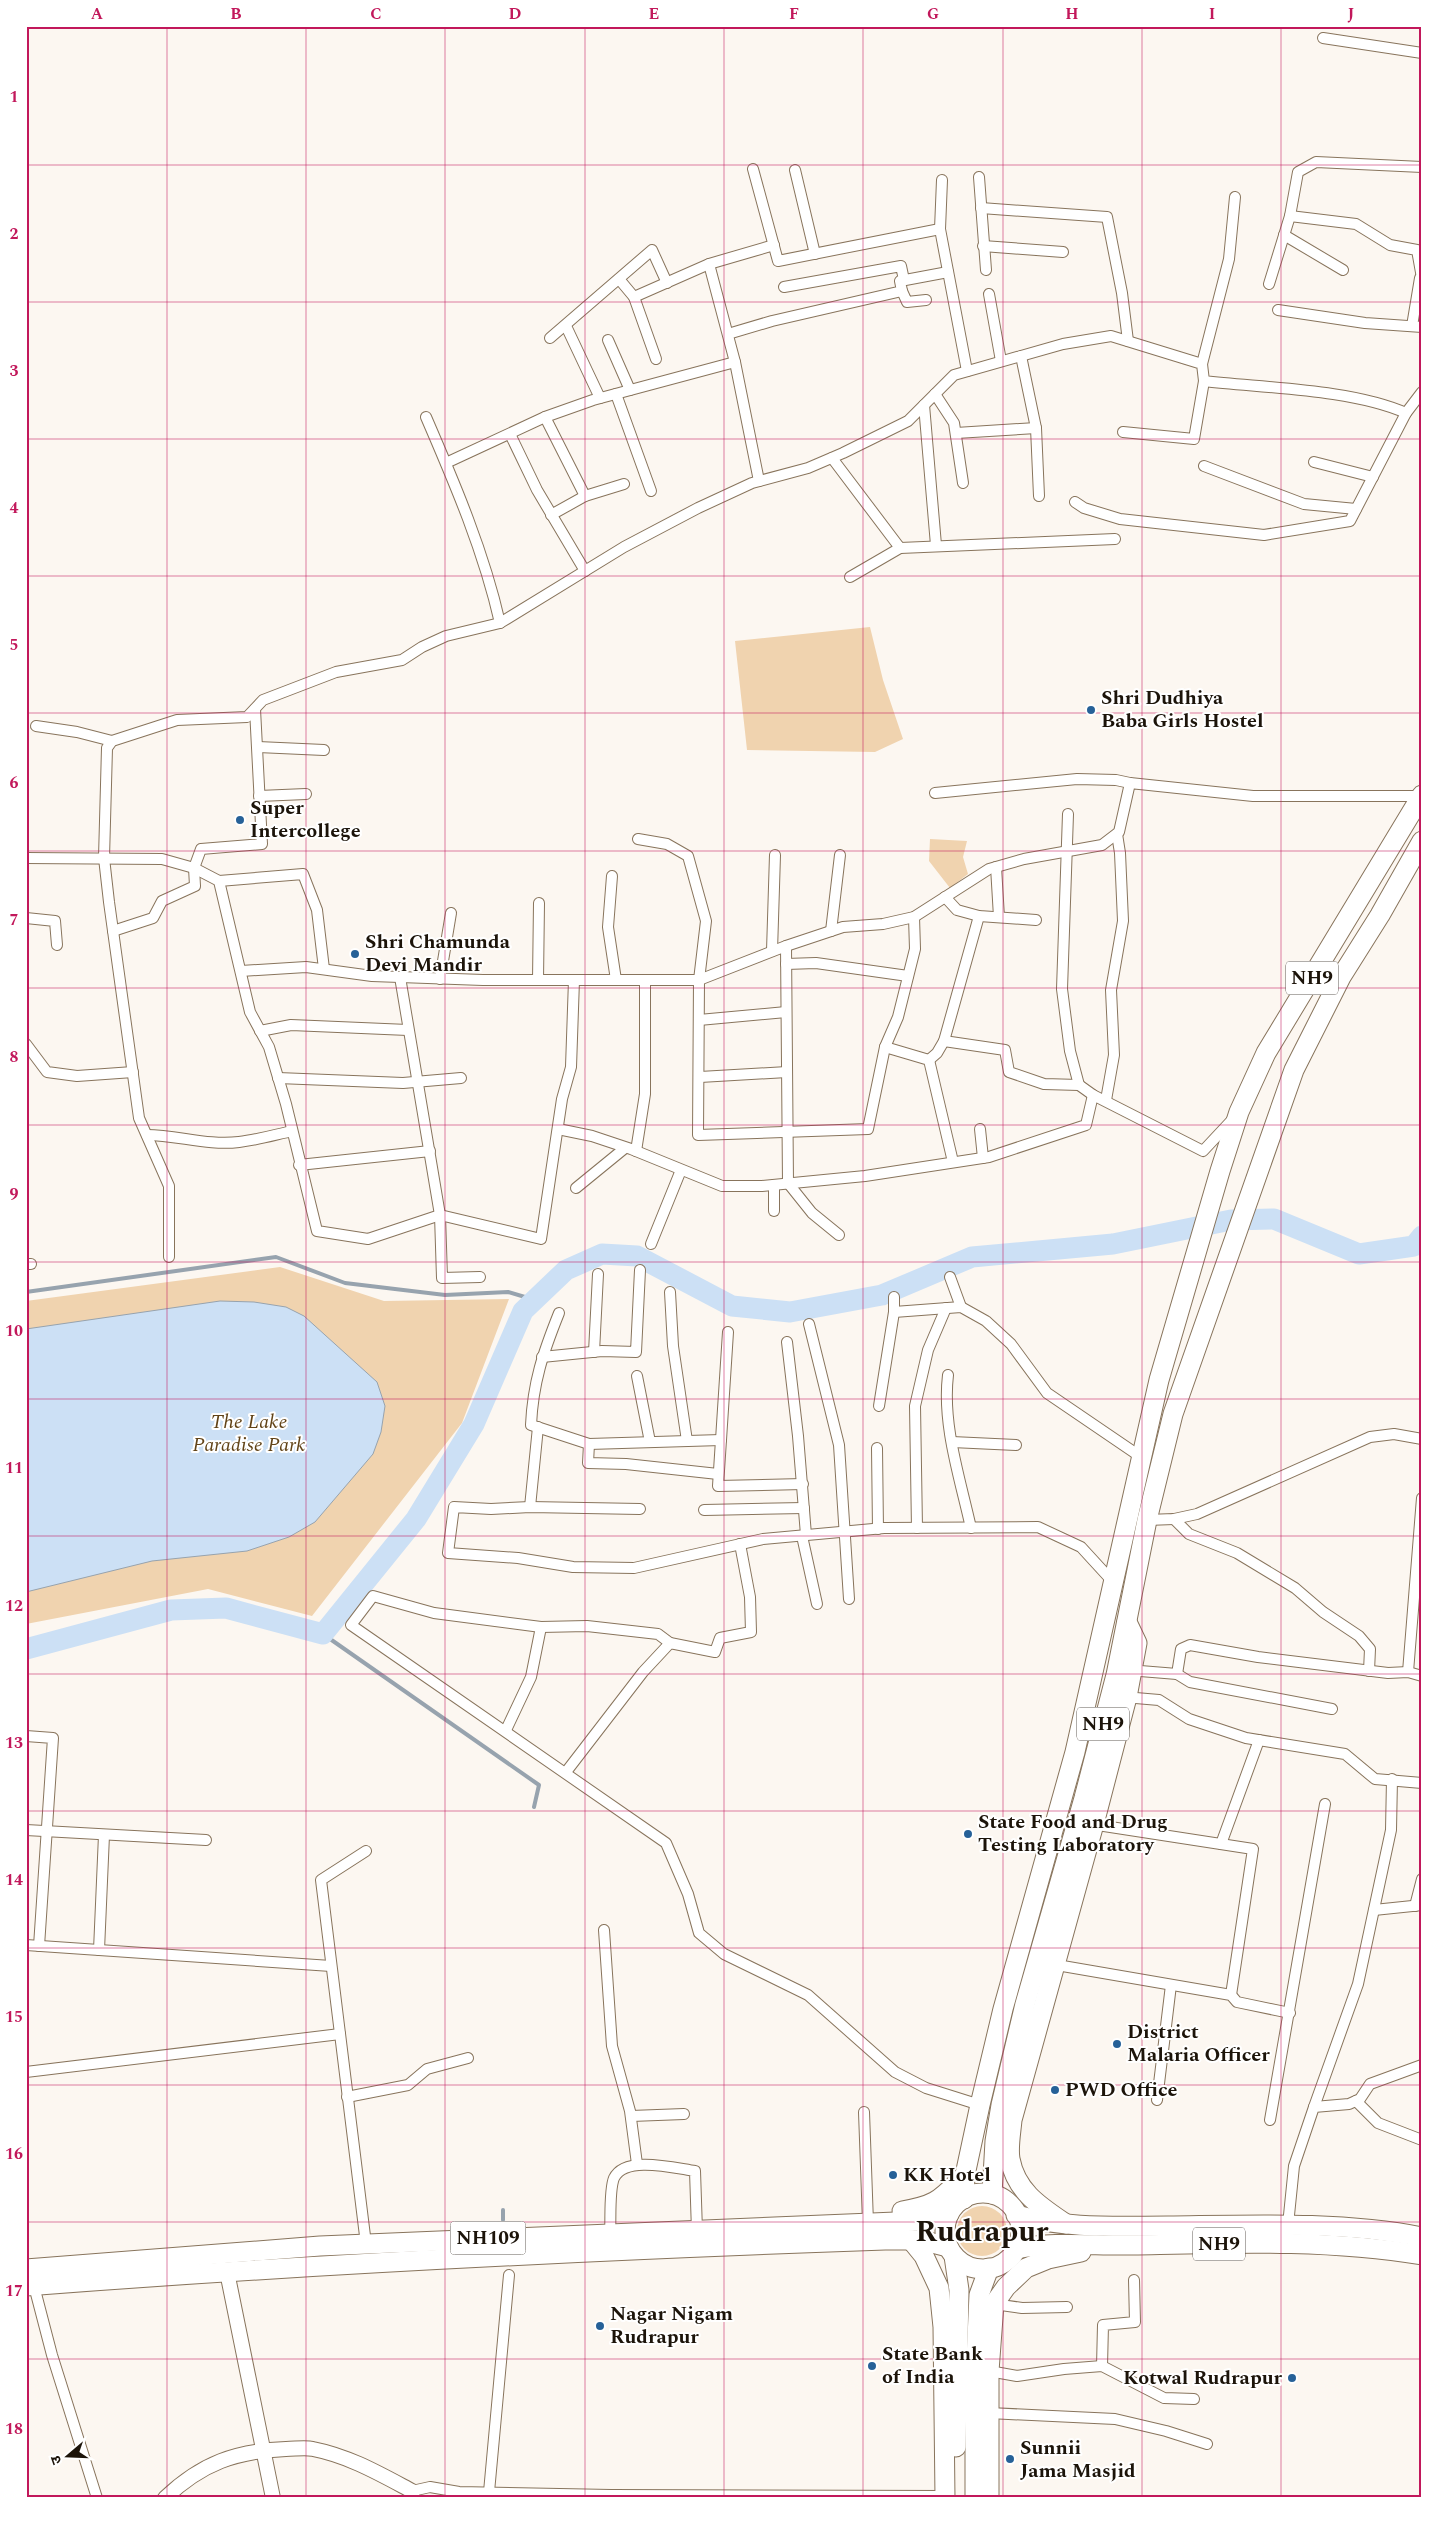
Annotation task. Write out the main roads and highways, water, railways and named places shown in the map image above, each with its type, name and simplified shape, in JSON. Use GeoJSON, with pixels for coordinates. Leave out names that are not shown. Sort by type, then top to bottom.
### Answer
{"type":"FeatureCollection","features":[{"type":"Feature","properties":{"kind":"highway","name":"NH9"},"geometry":{"type":"LineString","coordinates":[[992,2194],[995,2141],[1001,2105],[1046,1963],[1086,1823],[1119,1697],[1125,1669],[1127,1622],[1138,1518],[1141,1456],[1159,1380],[1220,1170],[1239,1112],[1266,1053],[1422,795]]}},
{"type":"Feature","properties":{"kind":"highway","name":"NH9"},"geometry":{"type":"LineString","coordinates":[[964,2198],[966,2175],[980,2105],[1003,2009],[1075,1752],[1114,1583],[1230,1257],[1294,1070],[1341,977],[1380,915],[1422,841]]}},
{"type":"Feature","properties":{"kind":"highway"},"geometry":{"type":"LineString","coordinates":[[1046,1963],[1012,2120],[1010,2158],[1020,2186],[1034,2202],[1066,2224]]}},
{"type":"Feature","properties":{"kind":"highway"},"geometry":{"type":"LineString","coordinates":[[868,2223],[883,2215],[926,2206],[942,2199],[966,2175]]}},
{"type":"Feature","properties":{"kind":"highway"},"geometry":{"type":"LineString","coordinates":[[951,2251],[968,2266],[989,2268],[1003,2263],[1016,2248],[1020,2232],[1013,2208],[1003,2199],[992,2194],[979,2193],[964,2198],[956,2204],[949,2214],[945,2226],[960,2290],[950,2358],[951,2497]]}},
{"type":"Feature","properties":{"kind":"highway","name":"NH109"},"geometry":{"type":"LineString","coordinates":[[26,2269],[366,2244],[609,2242],[789,2236],[868,2223],[920,2221],[949,2214]]}},
{"type":"Feature","properties":{"kind":"highway","name":"NH9"},"geometry":{"type":"LineString","coordinates":[[1016,2216],[1042,2223],[1422,2237]]}},
{"type":"Feature","properties":{"kind":"highway","name":"NH109"},"geometry":{"type":"LineString","coordinates":[[30,2286],[320,2266],[609,2242],[697,2231],[921,2240],[951,2251]]}},
{"type":"Feature","properties":{"kind":"highway","name":"NH9"},"geometry":{"type":"LineString","coordinates":[[1016,2248],[1043,2244],[1093,2246],[1288,2233],[1422,2255]]}},
{"type":"Feature","properties":{"kind":"highway"},"geometry":{"type":"LineString","coordinates":[[911,2240],[924,2256],[939,2288],[943,2328],[950,2358]]}},
{"type":"Feature","properties":{"kind":"highway"},"geometry":{"type":"LineString","coordinates":[[320,2246],[320,2266]]}},
{"type":"Feature","properties":{"kind":"highway"},"geometry":{"type":"LineString","coordinates":[[989,2498],[989,2413],[982,2370],[994,2304],[1006,2287],[1026,2268],[1048,2259],[1078,2253],[1093,2246]]}},
{"type":"Feature","properties":{"kind":"highway"},"geometry":{"type":"LineString","coordinates":[[226,2253],[227,2272]]}},
{"type":"Feature","properties":{"kind":"highway"},"geometry":{"type":"LineString","coordinates":[[975,2498],[982,2370],[979,2295],[989,2268]]}},
{"type":"Feature","properties":{"kind":"water","name":"The Lake Paradise Park"},"geometry":{"type":"Polygon","coordinates":[[[220,1301],[254,1302],[286,1307],[304,1316],[377,1382],[385,1406],[381,1432],[373,1454],[315,1522],[289,1537],[247,1551],[152,1561],[26,1592],[26,1329],[220,1301]]]}},
{"type":"Feature","properties":{"kind":"waterway"},"geometry":{"type":"LineString","coordinates":[[26,1649],[171,1610],[226,1608],[323,1634],[416,1519],[474,1424],[523,1311],[566,1270],[602,1254],[637,1256],[732,1306],[790,1312],[882,1295],[972,1257],[1113,1244],[1231,1220],[1274,1219],[1359,1254],[1414,1246],[1422,1236]]}},
{"type":"Feature","properties":{"kind":"waterway"},"geometry":{"type":"LineString","coordinates":[[26,1292],[276,1257],[345,1283],[445,1295],[508,1292],[535,1300]]}},
{"type":"Feature","properties":{"kind":"waterway"},"geometry":{"type":"LineString","coordinates":[[323,1634],[539,1785],[534,1807]]}},
{"type":"Feature","properties":{"kind":"waterway"},"geometry":{"type":"LineString","coordinates":[[503,2210],[503,2220]]}},
{"type":"Feature","properties":{"kind":"place","name":"Shri Dudhiya Baba Girls Hostel"},"geometry":{"type":"Point","coordinates":[1091,710]}},
{"type":"Feature","properties":{"kind":"place","name":"Super Intercollege"},"geometry":{"type":"Point","coordinates":[240,820]}},
{"type":"Feature","properties":{"kind":"place","name":"Shri Chamunda Devi Mandir"},"geometry":{"type":"Point","coordinates":[355,954]}},
{"type":"Feature","properties":{"kind":"place","name":"State Food and Drug Testing Laboratory"},"geometry":{"type":"Point","coordinates":[968,1834]}},
{"type":"Feature","properties":{"kind":"place","name":"District Malaria Officer"},"geometry":{"type":"Point","coordinates":[1117,2044]}},
{"type":"Feature","properties":{"kind":"place","name":"PWD Office"},"geometry":{"type":"Point","coordinates":[1055,2090]}},
{"type":"Feature","properties":{"kind":"place","name":"KK Hotel"},"geometry":{"type":"Point","coordinates":[893,2175]}},
{"type":"Feature","properties":{"kind":"place","name":"Nagar Nigam Rudrapur"},"geometry":{"type":"Point","coordinates":[600,2326]}},
{"type":"Feature","properties":{"kind":"place","name":"State Bank of India"},"geometry":{"type":"Point","coordinates":[872,2366]}},
{"type":"Feature","properties":{"kind":"place","name":"Kotwal Rudrapur"},"geometry":{"type":"Point","coordinates":[1292,2378]}},
{"type":"Feature","properties":{"kind":"place","name":"Sunnii Jama Masjid"},"geometry":{"type":"Point","coordinates":[1010,2459]}},
{"type":"Feature","properties":{"kind":"district","name":"Rudrapur"},"geometry":{"type":"Point","coordinates":[982,2232]}}]}
